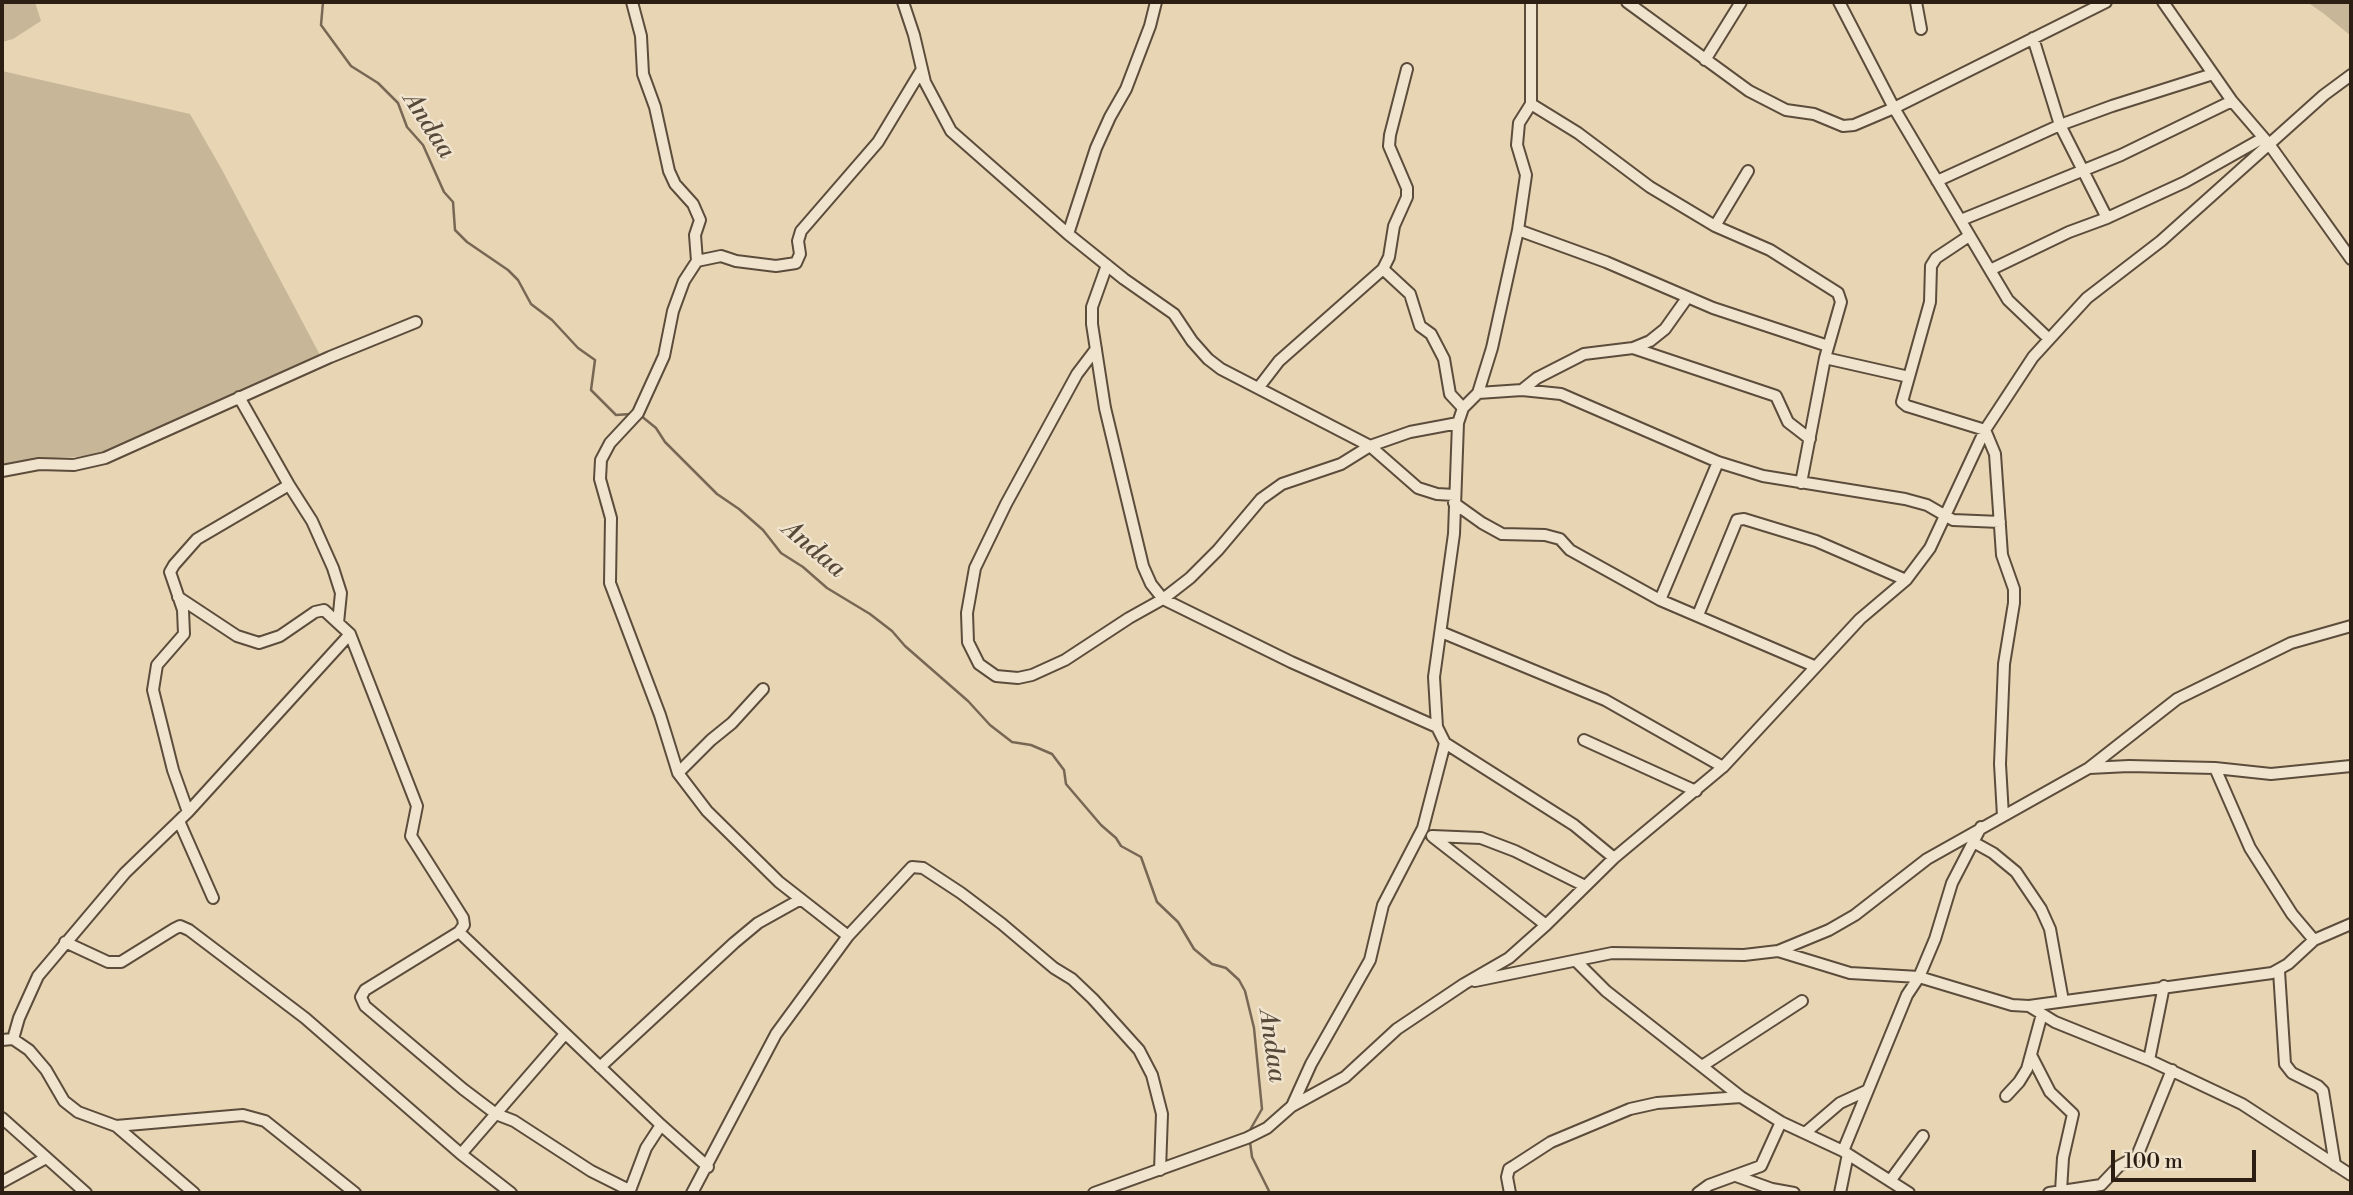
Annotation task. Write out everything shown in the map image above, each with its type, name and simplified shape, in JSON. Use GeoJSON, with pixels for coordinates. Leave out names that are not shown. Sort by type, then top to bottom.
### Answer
{"type":"FeatureCollection","features":[{"type":"Feature","properties":{"kind":"street"},"geometry":{"type":"LineString","coordinates":[[632,2],[641,36],[643,74],[655,107],[669,171],[675,184],[693,204],[701,219],[695,235],[697,261],[684,281],[673,311],[664,356],[638,413],[610,443],[601,460],[600,479],[611,518],[610,583],[660,715],[678,773],[707,811],[779,881],[848,936]]}},
{"type":"Feature","properties":{"kind":"street"},"geometry":{"type":"LineString","coordinates":[[903,2],[925,82],[951,131],[1068,234],[1174,314],[1192,341],[1221,369],[1370,446],[1418,488],[1454,499],[1482,523],[1502,534],[1545,535],[1560,539],[1570,550],[1660,600],[1814,666]]}},
{"type":"Feature","properties":{"kind":"street"},"geometry":{"type":"LineString","coordinates":[[1068,234],[1096,148],[1126,89],[1150,26],[1156,2]]}},
{"type":"Feature","properties":{"kind":"street"},"geometry":{"type":"LineString","coordinates":[[1531,2],[1531,104],[1519,123],[1517,145],[1526,175],[1518,230],[1492,348],[1478,393],[1463,408],[1458,422],[1454,534],[1434,677],[1437,727],[1445,743],[1574,825],[1614,858]]}},
{"type":"Feature","properties":{"kind":"street"},"geometry":{"type":"LineString","coordinates":[[1627,2],[1749,91],[1777,106],[1814,114],[1843,126],[1854,125],[1894,108],[2106,2]]}},
{"type":"Feature","properties":{"kind":"street"},"geometry":{"type":"LineString","coordinates":[[1705,60],[1741,2]]}},
{"type":"Feature","properties":{"kind":"street"},"geometry":{"type":"LineString","coordinates":[[1839,2],[1894,108],[2008,300],[2049,339]]}},
{"type":"Feature","properties":{"kind":"street"},"geometry":{"type":"LineString","coordinates":[[1916,2],[1921,29]]}},
{"type":"Feature","properties":{"kind":"street"},"geometry":{"type":"LineString","coordinates":[[2163,2],[2232,102],[2266,141],[2351,259]]}},
{"type":"Feature","properties":{"kind":"street"},"geometry":{"type":"LineString","coordinates":[[2033,38],[2060,125],[2107,218]]}},
{"type":"Feature","properties":{"kind":"street"},"geometry":{"type":"LineString","coordinates":[[697,261],[721,256],[776,266],[796,263],[800,254],[798,241],[801,231],[878,142],[922,69]]}},
{"type":"Feature","properties":{"kind":"street"},"geometry":{"type":"LineString","coordinates":[[1259,387],[1279,362],[1383,269],[1394,226],[1407,197],[1407,188],[1389,146],[1407,69]]}},
{"type":"Feature","properties":{"kind":"street"},"geometry":{"type":"LineString","coordinates":[[1937,181],[2060,125],[2213,74]]}},
{"type":"Feature","properties":{"kind":"street"},"geometry":{"type":"LineString","coordinates":[[1094,1193],[1247,1138],[1267,1128],[1292,1106],[1345,1077],[1397,1029],[1464,984],[1509,958],[1614,858],[1723,767],[1814,666],[1860,619],[1906,580],[1930,548],[1985,430],[2033,357],[2087,298],[2161,241],[2266,141],[2351,75]]}},
{"type":"Feature","properties":{"kind":"street"},"geometry":{"type":"LineString","coordinates":[[1961,220],[2121,155],[2232,102]]}},
{"type":"Feature","properties":{"kind":"street"},"geometry":{"type":"LineString","coordinates":[[1531,104],[1578,133],[1650,187],[1715,226],[1770,250],[1839,293],[1841,302],[1826,352],[1801,483]]}},
{"type":"Feature","properties":{"kind":"street"},"geometry":{"type":"LineString","coordinates":[[1990,271],[2057,237],[2107,218],[2185,182],[2266,141]]}},
{"type":"Feature","properties":{"kind":"street"},"geometry":{"type":"LineString","coordinates":[[1715,226],[1748,171]]}},
{"type":"Feature","properties":{"kind":"street"},"geometry":{"type":"LineString","coordinates":[[1518,230],[1606,262],[1687,298],[1826,352],[1909,377]]}},
{"type":"Feature","properties":{"kind":"street"},"geometry":{"type":"LineString","coordinates":[[1969,236],[1936,258],[1931,266],[1930,302],[1902,401],[1903,405],[1985,430]]}},
{"type":"Feature","properties":{"kind":"street"},"geometry":{"type":"LineString","coordinates":[[1107,265],[1093,307],[1096,349],[1105,408],[1143,566],[1151,584],[1163,599],[1291,662],[1437,727]]}},
{"type":"Feature","properties":{"kind":"street"},"geometry":{"type":"LineString","coordinates":[[1383,269],[1410,293],[1420,326],[1431,334],[1444,359],[1450,394],[1463,408]]}},
{"type":"Feature","properties":{"kind":"street"},"geometry":{"type":"LineString","coordinates":[[1522,390],[1537,378],[1584,354],[1633,348],[1650,341],[1665,329],[1687,298]]}},
{"type":"Feature","properties":{"kind":"street"},"geometry":{"type":"LineString","coordinates":[[2,471],[39,464],[74,465],[105,458],[239,397],[416,322]]}},
{"type":"Feature","properties":{"kind":"street"},"geometry":{"type":"LineString","coordinates":[[1633,348],[1776,396],[1788,422],[1810,439]]}},
{"type":"Feature","properties":{"kind":"street"},"geometry":{"type":"LineString","coordinates":[[1096,349],[1077,374],[1006,504],[975,568],[967,613],[968,642],[979,664],[996,676],[1032,676],[1065,660],[1163,599],[1190,578],[1261,499],[1282,484],[1341,464],[1370,446],[1410,432],[1458,422]]}},
{"type":"Feature","properties":{"kind":"street"},"geometry":{"type":"LineString","coordinates":[[1478,393],[1522,390],[1561,394],[1718,462],[1763,476],[1905,499],[1927,505],[1959,521],[2000,522]]}},
{"type":"Feature","properties":{"kind":"street"},"geometry":{"type":"LineString","coordinates":[[239,397],[312,521],[333,568],[341,593],[338,623]]}},
{"type":"Feature","properties":{"kind":"street"},"geometry":{"type":"LineString","coordinates":[[1985,430],[1995,454],[2002,555],[2014,589],[2004,664],[2000,764],[2003,816]]}},
{"type":"Feature","properties":{"kind":"street"},"geometry":{"type":"LineString","coordinates":[[1660,600],[1718,462]]}},
{"type":"Feature","properties":{"kind":"street"},"geometry":{"type":"LineString","coordinates":[[188,812],[173,770],[153,690],[157,665],[184,634],[183,610],[170,572],[184,551],[197,539],[289,485]]}},
{"type":"Feature","properties":{"kind":"street"},"geometry":{"type":"LineString","coordinates":[[1698,615],[1737,520],[1744,519],[1816,541],[1906,580]]}},
{"type":"Feature","properties":{"kind":"street"},"geometry":{"type":"LineString","coordinates":[[178,597],[237,636],[259,643],[280,636],[315,612],[324,610],[350,634],[417,806],[411,835],[463,918],[464,925],[460,932],[365,990],[362,998],[365,1006],[496,1114],[514,1121],[591,1171],[629,1191],[646,1148],[661,1125]]}},
{"type":"Feature","properties":{"kind":"street"},"geometry":{"type":"LineString","coordinates":[[1464,984],[1612,953],[1744,955],[1778,951],[1829,930],[1855,915],[1927,859],[2089,768],[2177,699],[2291,643],[2351,626]]}},
{"type":"Feature","properties":{"kind":"street"},"geometry":{"type":"LineString","coordinates":[[1441,632],[1605,700],[1723,767]]}},
{"type":"Feature","properties":{"kind":"street"},"geometry":{"type":"LineString","coordinates":[[194,1193],[116,1126],[78,1112],[64,1101],[46,1070],[29,1049],[7,1040],[38,976],[65,942],[125,873],[180,821],[350,634]]}},
{"type":"Feature","properties":{"kind":"street"},"geometry":{"type":"LineString","coordinates":[[678,773],[732,723],[763,689]]}},
{"type":"Feature","properties":{"kind":"street"},"geometry":{"type":"LineString","coordinates":[[1584,740],[1696,791]]}},
{"type":"Feature","properties":{"kind":"street"},"geometry":{"type":"LineString","coordinates":[[1292,1106],[1311,1064],[1370,960],[1383,905],[1423,828],[1445,743]]}},
{"type":"Feature","properties":{"kind":"street"},"geometry":{"type":"LineString","coordinates":[[2089,768],[2215,768],[2271,774],[2351,766]]}},
{"type":"Feature","properties":{"kind":"street"},"geometry":{"type":"LineString","coordinates":[[2215,768],[2250,848],[2292,914],[2314,940]]}},
{"type":"Feature","properties":{"kind":"street"},"geometry":{"type":"LineString","coordinates":[[180,821],[213,898]]}},
{"type":"Feature","properties":{"kind":"street"},"geometry":{"type":"LineString","coordinates":[[1839,1193],[1845,1152],[1866,1091],[1907,995],[1919,977],[1935,939],[1952,883],[1981,827]]}},
{"type":"Feature","properties":{"kind":"street"},"geometry":{"type":"LineString","coordinates":[[1423,828],[1546,925]]}},
{"type":"Feature","properties":{"kind":"street"},"geometry":{"type":"LineString","coordinates":[[1433,836],[1481,838],[1515,851],[1585,886]]}},
{"type":"Feature","properties":{"kind":"street"},"geometry":{"type":"LineString","coordinates":[[1975,843],[1993,853],[2016,872],[2042,909],[2050,929],[2063,1001]]}},
{"type":"Feature","properties":{"kind":"street"},"geometry":{"type":"LineString","coordinates":[[692,1193],[776,1034],[848,936],[912,867],[923,868],[971,901],[1054,968],[1072,979],[1139,1049],[1152,1075],[1162,1114],[1160,1170]]}},
{"type":"Feature","properties":{"kind":"street"},"geometry":{"type":"LineString","coordinates":[[600,1067],[734,943],[758,923],[801,899]]}},
{"type":"Feature","properties":{"kind":"street"},"geometry":{"type":"LineString","coordinates":[[1778,951],[1850,973],[1919,977],[2012,1005],[2029,1006],[2279,971],[2314,940],[2351,924]]}},
{"type":"Feature","properties":{"kind":"street"},"geometry":{"type":"LineString","coordinates":[[65,942],[108,962],[121,962],[180,926],[189,930],[305,1018],[461,1154],[512,1193]]}},
{"type":"Feature","properties":{"kind":"street"},"geometry":{"type":"LineString","coordinates":[[460,932],[708,1167]]}},
{"type":"Feature","properties":{"kind":"street"},"geometry":{"type":"LineString","coordinates":[[1576,961],[1606,991],[1741,1097],[1782,1122],[1845,1152],[1909,1193]]}},
{"type":"Feature","properties":{"kind":"street"},"geometry":{"type":"LineString","coordinates":[[2279,971],[2285,1064],[2292,1073],[2323,1091],[2335,1165]]}},
{"type":"Feature","properties":{"kind":"street"},"geometry":{"type":"LineString","coordinates":[[2149,1060],[2164,986]]}},
{"type":"Feature","properties":{"kind":"street"},"geometry":{"type":"LineString","coordinates":[[1702,1066],[1802,1001]]}},
{"type":"Feature","properties":{"kind":"street"},"geometry":{"type":"LineString","coordinates":[[2029,1006],[2055,1022],[2172,1070],[2242,1104],[2351,1175]]}},
{"type":"Feature","properties":{"kind":"street"},"geometry":{"type":"LineString","coordinates":[[2006,1096],[2019,1082],[2031,1055],[2042,1014]]}},
{"type":"Feature","properties":{"kind":"street"},"geometry":{"type":"LineString","coordinates":[[461,1154],[565,1034]]}},
{"type":"Feature","properties":{"kind":"street"},"geometry":{"type":"LineString","coordinates":[[2031,1055],[2050,1092],[2073,1114],[2055,1192],[2101,1185],[2119,1166],[2137,1156],[2172,1070]]}},
{"type":"Feature","properties":{"kind":"street"},"geometry":{"type":"LineString","coordinates":[[1805,1133],[1840,1103],[1866,1091]]}},
{"type":"Feature","properties":{"kind":"street"},"geometry":{"type":"LineString","coordinates":[[1510,1193],[1507,1177],[1509,1169],[1551,1142],[1630,1109],[1657,1102],[1741,1097]]}},
{"type":"Feature","properties":{"kind":"street"},"geometry":{"type":"LineString","coordinates":[[116,1126],[243,1115],[265,1121],[355,1193]]}},
{"type":"Feature","properties":{"kind":"street"},"geometry":{"type":"LineString","coordinates":[[2,1118],[86,1193]]}},
{"type":"Feature","properties":{"kind":"street"},"geometry":{"type":"LineString","coordinates":[[1698,1193],[1709,1185],[1761,1166],[1782,1122]]}},
{"type":"Feature","properties":{"kind":"street"},"geometry":{"type":"LineString","coordinates":[[1890,1181],[1923,1136]]}},
{"type":"Feature","properties":{"kind":"street"},"geometry":{"type":"LineString","coordinates":[[2,1182],[46,1158]]}},
{"type":"Feature","properties":{"kind":"street"},"geometry":{"type":"LineString","coordinates":[[1736,1176],[1772,1189],[1794,1193]]}},
{"type":"Feature","properties":{"kind":"shaded area"},"geometry":{"type":"Polygon","coordinates":[[[2,2],[35,2],[41,21],[13,39],[2,42],[2,2]]]}},
{"type":"Feature","properties":{"kind":"shaded area"},"geometry":{"type":"Polygon","coordinates":[[[2307,2],[2351,2],[2351,36],[2323,13],[2307,2]]]}},
{"type":"Feature","properties":{"kind":"shaded area"},"geometry":{"type":"Polygon","coordinates":[[[2,71],[190,114],[321,357],[93,456],[30,459],[2,466],[2,71]]]}},
{"type":"Feature","properties":{"kind":"waterway","name":"Andaa"},"geometry":{"type":"LineString","coordinates":[[323,2],[321,25],[351,66],[378,83],[398,103],[407,127],[423,145],[444,192],[453,202],[455,230],[467,242],[508,270],[518,280],[531,304],[552,320],[578,348],[595,360],[591,390],[616,415],[631,414]]}},
{"type":"Feature","properties":{"kind":"waterway","name":"Andaa"},"geometry":{"type":"LineString","coordinates":[[640,415],[656,428],[665,442],[717,494],[763,530],[781,553],[803,567],[827,588],[892,631],[990,725],[1012,742],[1031,745],[1052,754],[1064,770],[1066,784],[1101,825],[1121,846],[1141,857],[1157,902],[1178,922],[1194,949],[1212,964],[1226,968],[1239,980],[1245,991],[1254,1028],[1262,1109],[1250,1130]]}},
{"type":"Feature","properties":{"kind":"waterway","name":"Andaa"},"geometry":{"type":"LineString","coordinates":[[1250,1142],[1252,1157],[1270,1193]]}}]}
